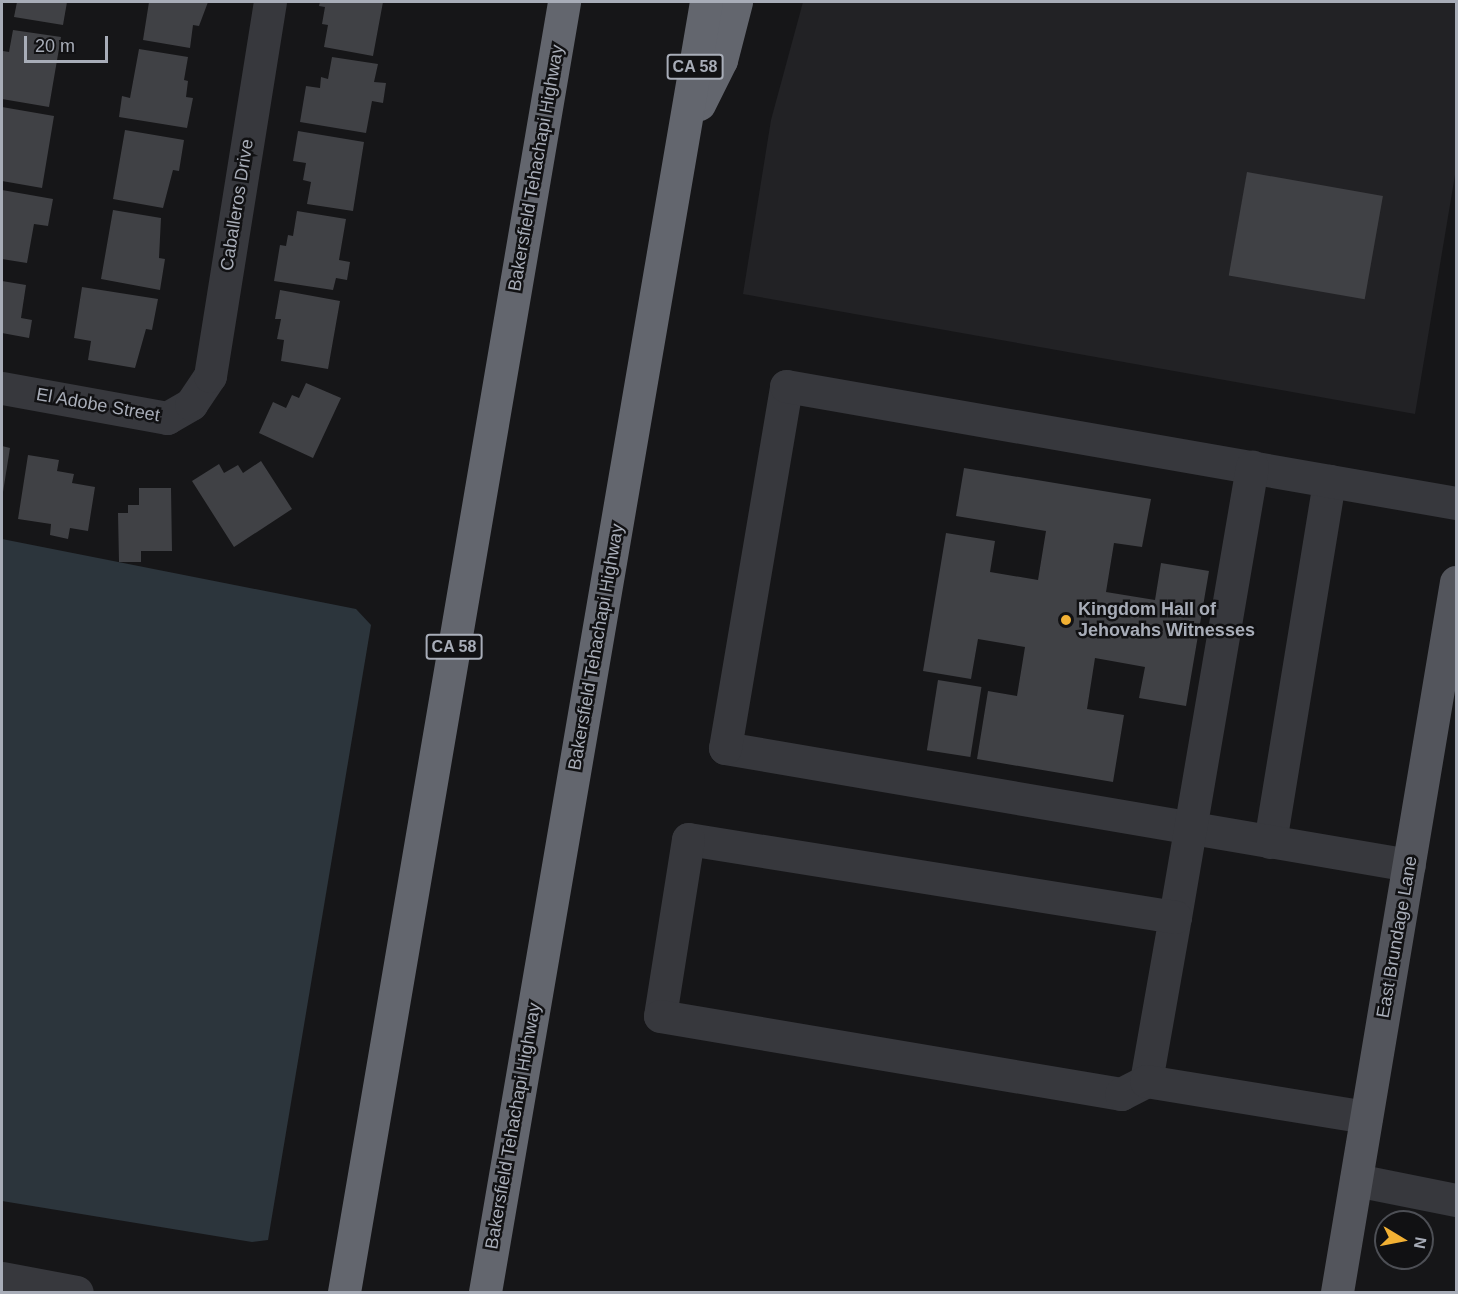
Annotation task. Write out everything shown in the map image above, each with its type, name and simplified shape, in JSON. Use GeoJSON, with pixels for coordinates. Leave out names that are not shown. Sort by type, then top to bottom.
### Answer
{"type":"FeatureCollection","features":[{"type":"Feature","properties":{"kind":"highway","name":"Bakersfield Tehachapi Highway"},"geometry":{"type":"LineString","coordinates":[[344,1293],[564,2]]}},
{"type":"Feature","properties":{"kind":"highway","name":"Bakersfield Tehachapi Highway"},"geometry":{"type":"LineString","coordinates":[[484,1293],[706,2]]}},
{"type":"Feature","properties":{"kind":"highway"},"geometry":{"type":"LineString","coordinates":[[684,132],[721,60],[736,2]]}},
{"type":"Feature","properties":{"kind":"main road","name":"East Brundage Lane"},"geometry":{"type":"LineString","coordinates":[[1337,1293],[1456,582]]}},
{"type":"Feature","properties":{"kind":"street","name":"Caballeros Drive"},"geometry":{"type":"LineString","coordinates":[[191,404],[210,376],[270,2]]}},
{"type":"Feature","properties":{"kind":"street"},"geometry":{"type":"LineString","coordinates":[[1409,865],[725,748],[786,386],[1456,503]]}},
{"type":"Feature","properties":{"kind":"street","name":"El Adobe Street"},"geometry":{"type":"LineString","coordinates":[[2,388],[167,418],[191,404]]}},
{"type":"Feature","properties":{"kind":"street"},"geometry":{"type":"LineString","coordinates":[[1146,1081],[1251,467]]}},
{"type":"Feature","properties":{"kind":"street"},"geometry":{"type":"LineString","coordinates":[[1270,842],[1329,481]]}},
{"type":"Feature","properties":{"kind":"street"},"geometry":{"type":"LineString","coordinates":[[1175,917],[688,839],[660,1016],[1121,1094],[1146,1081],[1366,1118]]}},
{"type":"Feature","properties":{"kind":"street"},"geometry":{"type":"LineString","coordinates":[[1356,1180],[1456,1200]]}},
{"type":"Feature","properties":{"kind":"street"},"geometry":{"type":"LineString","coordinates":[[2,1278],[77,1293]]}},
{"type":"Feature","properties":{"kind":"shaded area"},"geometry":{"type":"Polygon","coordinates":[[[803,2],[1456,2],[1456,169],[1415,414],[743,294],[771,120],[803,2]]]}},
{"type":"Feature","properties":{"kind":"shaded area"},"geometry":{"type":"Polygon","coordinates":[[[2,539],[356,609],[371,625],[268,1240],[252,1242],[2,1201],[2,539]]]}},
{"type":"Feature","properties":{"kind":"building"},"geometry":{"type":"Polygon","coordinates":[[[17,2],[67,2],[63,25],[14,17],[17,2]]]}},
{"type":"Feature","properties":{"kind":"building"},"geometry":{"type":"Polygon","coordinates":[[[149,2],[208,2],[199,26],[193,25],[190,48],[143,40],[149,2]]]}},
{"type":"Feature","properties":{"kind":"building"},"geometry":{"type":"Polygon","coordinates":[[[320,2],[383,2],[373,56],[324,47],[328,25],[322,24],[325,7],[319,6],[320,2]]]}},
{"type":"Feature","properties":{"kind":"building"},"geometry":{"type":"Polygon","coordinates":[[[13,30],[61,37],[49,107],[2,99],[3,51],[9,52],[13,30]]]}},
{"type":"Feature","properties":{"kind":"building"},"geometry":{"type":"Polygon","coordinates":[[[139,49],[188,57],[184,80],[188,81],[186,97],[193,98],[187,128],[119,117],[122,96],[130,98],[139,49]]]}},
{"type":"Feature","properties":{"kind":"building"},"geometry":{"type":"Polygon","coordinates":[[[332,57],[378,64],[374,82],[386,83],[383,103],[372,101],[366,133],[300,122],[306,86],[320,88],[321,77],[328,79],[332,57]]]}},
{"type":"Feature","properties":{"kind":"building"},"geometry":{"type":"Polygon","coordinates":[[[2,107],[54,116],[42,188],[2,181],[2,107]]]}},
{"type":"Feature","properties":{"kind":"building"},"geometry":{"type":"Polygon","coordinates":[[[125,130],[184,140],[179,171],[173,170],[163,208],[113,199],[125,130]]]}},
{"type":"Feature","properties":{"kind":"building"},"geometry":{"type":"Polygon","coordinates":[[[298,131],[364,142],[353,211],[307,204],[311,182],[303,180],[306,163],[293,161],[298,131]]]}},
{"type":"Feature","properties":{"kind":"building"},"geometry":{"type":"Polygon","coordinates":[[[1247,172],[1383,196],[1365,299],[1229,275],[1247,172]]]}},
{"type":"Feature","properties":{"kind":"building"},"geometry":{"type":"Polygon","coordinates":[[[2,190],[53,199],[48,226],[34,224],[27,263],[2,259],[2,190]]]}},
{"type":"Feature","properties":{"kind":"building"},"geometry":{"type":"Polygon","coordinates":[[[113,210],[161,218],[159,258],[165,259],[160,290],[101,279],[113,210]]]}},
{"type":"Feature","properties":{"kind":"building"},"geometry":{"type":"Polygon","coordinates":[[[297,211],[346,219],[339,260],[350,262],[347,280],[336,278],[333,290],[274,281],[280,245],[286,246],[288,235],[293,236],[297,211]]]}},
{"type":"Feature","properties":{"kind":"building"},"geometry":{"type":"Polygon","coordinates":[[[2,281],[26,285],[21,318],[32,320],[29,338],[2,333],[2,281]]]}},
{"type":"Feature","properties":{"kind":"building"},"geometry":{"type":"Polygon","coordinates":[[[82,287],[158,299],[152,330],[146,329],[135,368],[88,360],[91,341],[74,338],[82,287]]]}},
{"type":"Feature","properties":{"kind":"building"},"geometry":{"type":"Polygon","coordinates":[[[280,290],[340,301],[328,369],[281,361],[284,340],[277,339],[281,319],[275,319],[280,290]]]}},
{"type":"Feature","properties":{"kind":"building"},"geometry":{"type":"Polygon","coordinates":[[[306,383],[341,398],[313,458],[259,433],[273,402],[286,408],[292,395],[299,398],[306,383]]]}},
{"type":"Feature","properties":{"kind":"building"},"geometry":{"type":"Polygon","coordinates":[[[2,446],[10,448],[3,492],[2,491],[2,446]]]}},
{"type":"Feature","properties":{"kind":"building"},"geometry":{"type":"Polygon","coordinates":[[[28,455],[59,460],[57,471],[74,474],[72,483],[95,487],[88,531],[70,528],[68,539],[50,535],[51,524],[18,519],[28,455]]]}},
{"type":"Feature","properties":{"kind":"building"},"geometry":{"type":"Polygon","coordinates":[[[261,461],[292,509],[234,547],[192,481],[219,464],[224,473],[238,465],[243,473],[261,461]]]}},
{"type":"Feature","properties":{"kind":"building","name":"Kingdom Hall of Jehovahs Witnesses"},"geometry":{"type":"Polygon","coordinates":[[[964,468],[1151,499],[1142,547],[1114,543],[1106,592],[1155,600],[1161,563],[1209,571],[1186,706],[1139,698],[1145,667],[1095,658],[1087,709],[1124,715],[1113,782],[977,759],[988,691],[1017,696],[1025,647],[978,639],[971,679],[923,671],[946,533],[995,541],[990,572],[1038,580],[1046,531],[956,516],[964,468]]]}},
{"type":"Feature","properties":{"kind":"building"},"geometry":{"type":"Polygon","coordinates":[[[139,488],[171,488],[172,551],[141,551],[141,562],[119,562],[118,513],[128,513],[128,505],[139,505],[139,488]]]}},
{"type":"Feature","properties":{"kind":"building"},"geometry":{"type":"Polygon","coordinates":[[[938,680],[981,687],[970,757],[927,750],[938,680]]]}},
{"type":"Feature","properties":{"kind":"place","name":"Kingdom Hall of Jehovahs Witnesses"},"geometry":{"type":"Point","coordinates":[1066,620]}}]}
